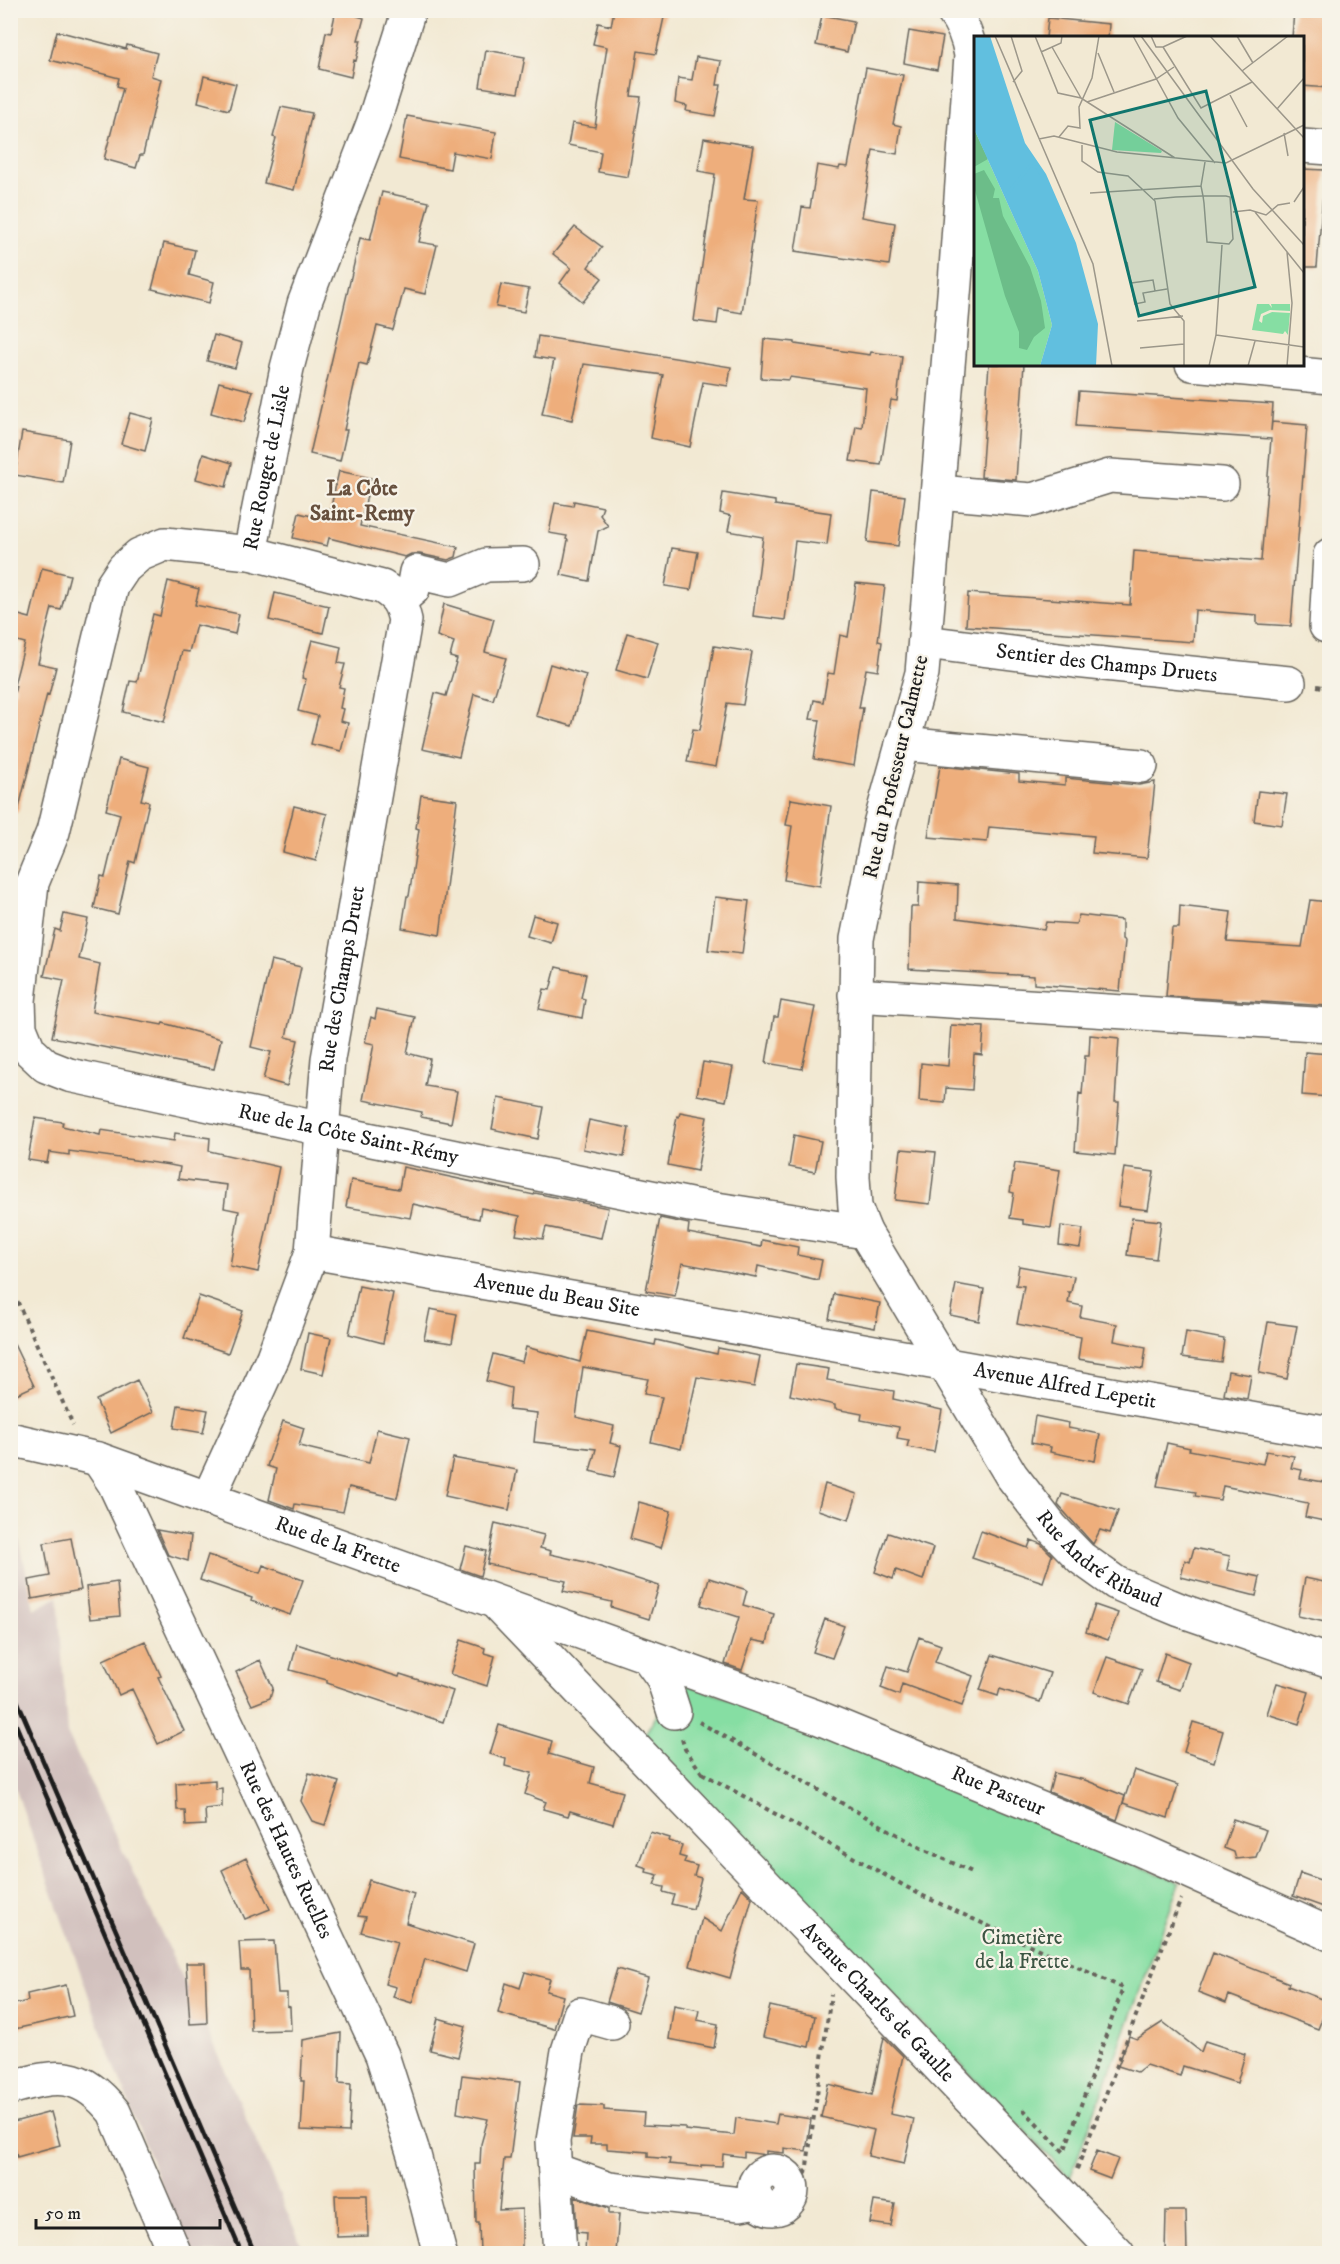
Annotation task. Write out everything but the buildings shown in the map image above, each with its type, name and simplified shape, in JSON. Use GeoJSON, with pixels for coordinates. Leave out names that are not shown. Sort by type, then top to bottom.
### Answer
{"type":"FeatureCollection","features":[{"type":"Feature","properties":{"kind":"street","name":"Rue Rouget de Lisle"},"geometry":{"type":"LineString","coordinates":[[21,881],[53,832],[112,586],[124,568],[139,555],[165,544],[250,554],[287,368],[304,304],[373,124],[409,10]]}},
{"type":"Feature","properties":{"kind":"street","name":"Rue du Professeur Calmette"},"geometry":{"type":"LineString","coordinates":[[942,1363],[865,1232],[855,1207],[853,1177],[857,939],[880,824],[921,673],[968,220],[971,54],[962,23],[952,10]]}},
{"type":"Feature","properties":{"kind":"street"},"geometry":{"type":"LineString","coordinates":[[1304,146],[1329,148]]}},
{"type":"Feature","properties":{"kind":"street"},"geometry":{"type":"LineString","coordinates":[[1213,366],[1329,377]]}},
{"type":"Feature","properties":{"kind":"street"},"geometry":{"type":"LineString","coordinates":[[938,492],[1032,500],[1110,476],[1222,484]]}},
{"type":"Feature","properties":{"kind":"street"},"geometry":{"type":"LineString","coordinates":[[250,554],[382,587],[394,594],[399,601],[412,589],[416,572],[450,580],[486,566],[523,564]]}},
{"type":"Feature","properties":{"kind":"street"},"geometry":{"type":"LineString","coordinates":[[1326,626],[1329,555]]}},
{"type":"Feature","properties":{"kind":"street","name":"Rue des Champs Druet"},"geometry":{"type":"LineString","coordinates":[[208,1499],[273,1357],[312,1252],[328,1059],[405,620],[399,601]]}},
{"type":"Feature","properties":{"kind":"street","name":"Sentier des Champs Druets"},"geometry":{"type":"LineString","coordinates":[[925,642],[1075,661],[1289,683]]}},
{"type":"Feature","properties":{"kind":"street"},"geometry":{"type":"LineString","coordinates":[[902,744],[1141,766]]}},
{"type":"Feature","properties":{"kind":"street","name":"Rue de la Côte Saint-Rémy"},"geometry":{"type":"LineString","coordinates":[[21,881],[20,1028],[29,1050],[46,1066],[69,1075],[680,1203],[865,1232]]}},
{"type":"Feature","properties":{"kind":"street"},"geometry":{"type":"LineString","coordinates":[[855,995],[1329,1025]]}},
{"type":"Feature","properties":{"kind":"street","name":"Avenue du Beau Site"},"geometry":{"type":"LineString","coordinates":[[312,1252],[801,1338]]}},
{"type":"Feature","properties":{"kind":"street","name":"Avenue Alfred Lepetit"},"geometry":{"type":"LineString","coordinates":[[801,1338],[1329,1433]]}},
{"type":"Feature","properties":{"kind":"street","name":"Rue André Ribaud"},"geometry":{"type":"LineString","coordinates":[[942,1363],[952,1374],[1011,1475],[1052,1528],[1099,1573],[1116,1583],[1180,1610],[1329,1662]]}},
{"type":"Feature","properties":{"kind":"street","name":"Rue de la Frette"},"geometry":{"type":"LineString","coordinates":[[10,1439],[98,1459],[495,1603],[655,1658]]}},
{"type":"Feature","properties":{"kind":"street","name":"Rue des Hautes Ruelles"},"geometry":{"type":"LineString","coordinates":[[98,1459],[119,1494],[382,2055],[414,2155],[440,2253]]}},
{"type":"Feature","properties":{"kind":"street","name":"Avenue Charles de Gaulle"},"geometry":{"type":"LineString","coordinates":[[495,1603],[1118,2253]]}},
{"type":"Feature","properties":{"kind":"street"},"geometry":{"type":"LineString","coordinates":[[655,1658],[676,1721]]}},
{"type":"Feature","properties":{"kind":"street","name":"Rue Pasteur"},"geometry":{"type":"LineString","coordinates":[[655,1658],[817,1717],[1139,1849],[1329,1934]]}},
{"type":"Feature","properties":{"kind":"street"},"geometry":{"type":"LineString","coordinates":[[560,2253],[554,2141],[568,2051],[580,2014],[612,2023]]}},
{"type":"Feature","properties":{"kind":"street"},"geometry":{"type":"LineString","coordinates":[[10,2088],[39,2079],[64,2078],[82,2083],[100,2095],[114,2112],[175,2253]]}},
{"type":"Feature","properties":{"kind":"street"},"geometry":{"type":"LineString","coordinates":[[555,2170],[609,2189],[740,2204],[758,2201],[767,2208],[784,2205],[791,2195],[790,2183]]}},
{"type":"Feature","properties":{"kind":"path"},"geometry":{"type":"LineString","coordinates":[[10,1285],[74,1427]]}},
{"type":"Feature","properties":{"kind":"path"},"geometry":{"type":"LineString","coordinates":[[718,1790],[702,1773],[685,1749],[676,1721],[701,1721],[921,1848],[972,1872]]}},
{"type":"Feature","properties":{"kind":"path"},"geometry":{"type":"LineString","coordinates":[[702,1773],[921,1895],[1123,1988],[1064,2152],[1017,2103]]}},
{"type":"Feature","properties":{"kind":"path"},"geometry":{"type":"LineString","coordinates":[[1087,2144],[1191,1873]]}},
{"type":"Feature","properties":{"kind":"path"},"geometry":{"type":"LineString","coordinates":[[790,2183],[806,2173],[832,1988]]}},
{"type":"Feature","properties":{"kind":"shaded area"},"geometry":{"type":"Polygon","coordinates":[[[10,1496],[34,1609],[58,1596],[67,1733],[211,2038],[305,2253],[187,2253],[104,2039],[11,1776],[10,1496]]]}},
{"type":"Feature","properties":{"kind":"green space","name":"Cimetière de la Frette"},"geometry":{"type":"Polygon","coordinates":[[[679,1682],[785,1717],[1180,1883],[1070,2178],[644,1735],[679,1682]]]}},
{"type":"Feature","properties":{"kind":"railway"},"geometry":{"type":"LineString","coordinates":[[10,1684],[255,2254]]}},
{"type":"Feature","properties":{"kind":"railway"},"geometry":{"type":"LineString","coordinates":[[10,1711],[242,2254]]}},
{"type":"Feature","properties":{"kind":"district","name":"La Côte Saint-Remy"},"geometry":{"type":"Point","coordinates":[362,500]}}]}
